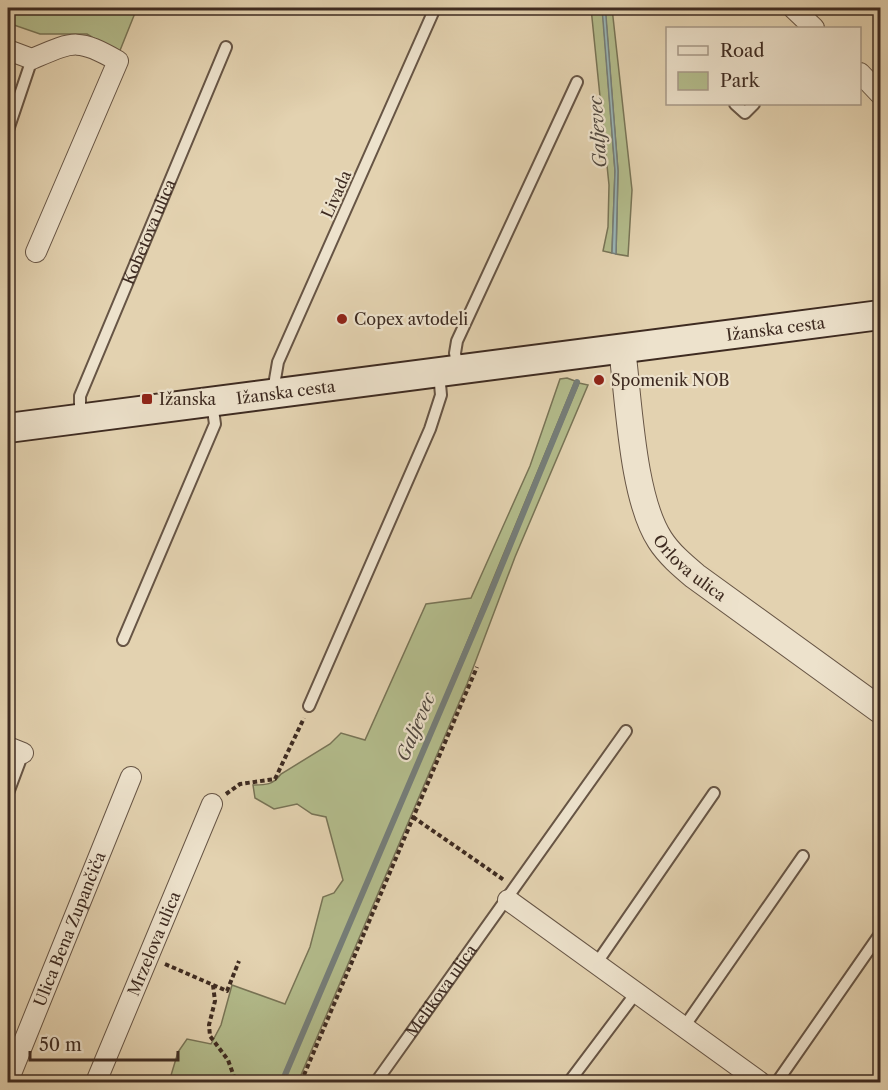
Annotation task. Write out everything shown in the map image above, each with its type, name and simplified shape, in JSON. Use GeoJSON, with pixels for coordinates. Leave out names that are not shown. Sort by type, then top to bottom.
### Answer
{"type":"FeatureCollection","features":[{"type":"Feature","properties":{"kind":"main road","name":"Ižanska cesta"},"geometry":{"type":"LineString","coordinates":[[8,428],[880,315]]}},
{"type":"Feature","properties":{"kind":"street"},"geometry":{"type":"LineString","coordinates":[[793,8],[813,27]]}},
{"type":"Feature","properties":{"kind":"street"},"geometry":{"type":"LineString","coordinates":[[8,50],[32,59],[65,45],[88,45],[118,62],[36,252]]}},
{"type":"Feature","properties":{"kind":"street"},"geometry":{"type":"LineString","coordinates":[[861,74],[880,94]]}},
{"type":"Feature","properties":{"kind":"street","name":"Orlova ulica"},"geometry":{"type":"LineString","coordinates":[[622,349],[640,489],[650,522],[659,539],[671,555],[695,576],[880,710]]}},
{"type":"Feature","properties":{"kind":"street","name":"Ulica Bena Zupančiča"},"geometry":{"type":"LineString","coordinates":[[8,1081],[131,777]]}},
{"type":"Feature","properties":{"kind":"street","name":"Mrzelova ulica"},"geometry":{"type":"LineString","coordinates":[[96,1083],[212,804]]}},
{"type":"Feature","properties":{"kind":"street"},"geometry":{"type":"LineString","coordinates":[[508,900],[760,1083]]}},
{"type":"Feature","properties":{"kind":"lane","name":"Livada"},"geometry":{"type":"LineString","coordinates":[[272,394],[278,362],[435,8]]}},
{"type":"Feature","properties":{"kind":"lane","name":"Kobetova ulica"},"geometry":{"type":"LineString","coordinates":[[80,419],[80,396],[226,47]]}},
{"type":"Feature","properties":{"kind":"lane"},"geometry":{"type":"LineString","coordinates":[[8,130],[32,59]]}},
{"type":"Feature","properties":{"kind":"lane"},"geometry":{"type":"LineString","coordinates":[[309,706],[430,429],[457,341],[577,81]]}},
{"type":"Feature","properties":{"kind":"lane"},"geometry":{"type":"LineString","coordinates":[[736,105],[745,113],[753,105]]}},
{"type":"Feature","properties":{"kind":"lane"},"geometry":{"type":"LineString","coordinates":[[123,640],[214,424],[212,402]]}},
{"type":"Feature","properties":{"kind":"lane","name":"Melikova ulica"},"geometry":{"type":"LineString","coordinates":[[376,1083],[626,731]]}},
{"type":"Feature","properties":{"kind":"lane"},"geometry":{"type":"LineString","coordinates":[[8,793],[15,750]]}},
{"type":"Feature","properties":{"kind":"lane"},"geometry":{"type":"LineString","coordinates":[[596,964],[714,793]]}},
{"type":"Feature","properties":{"kind":"lane"},"geometry":{"type":"LineString","coordinates":[[684,1028],[803,856]]}},
{"type":"Feature","properties":{"kind":"lane"},"geometry":{"type":"LineString","coordinates":[[777,1083],[880,934]]}},
{"type":"Feature","properties":{"kind":"lane"},"geometry":{"type":"LineString","coordinates":[[569,1083],[636,993]]}},
{"type":"Feature","properties":{"kind":"path"},"geometry":{"type":"LineString","coordinates":[[301,1083],[477,667]]}},
{"type":"Feature","properties":{"kind":"path"},"geometry":{"type":"LineString","coordinates":[[212,804],[234,786],[275,779],[309,706]]}},
{"type":"Feature","properties":{"kind":"path"},"geometry":{"type":"LineString","coordinates":[[148,957],[226,991],[239,961]]}},
{"type":"Feature","properties":{"kind":"path"},"geometry":{"type":"LineString","coordinates":[[213,985],[215,1001],[208,1024],[210,1036],[228,1060],[236,1083]]}},
{"type":"Feature","properties":{"kind":"green space"},"geometry":{"type":"Polygon","coordinates":[[[8,8],[137,8],[119,53],[87,34],[40,34],[8,23],[8,8]]]}},
{"type":"Feature","properties":{"kind":"green space"},"geometry":{"type":"Polygon","coordinates":[[[591,8],[602,8],[603,14],[615,171],[612,253],[603,251],[608,227],[609,185],[591,8]]]}},
{"type":"Feature","properties":{"kind":"green space"},"geometry":{"type":"Polygon","coordinates":[[[605,8],[612,8],[632,190],[628,256],[616,254],[618,171],[605,8]]]}},
{"type":"Feature","properties":{"kind":"green space"},"geometry":{"type":"Polygon","coordinates":[[[567,378],[575,381],[431,730],[281,1082],[169,1082],[178,1052],[187,1039],[211,1044],[221,1025],[232,985],[285,1004],[310,947],[323,897],[334,893],[343,880],[326,817],[312,814],[297,804],[274,809],[255,798],[253,785],[272,782],[330,744],[341,733],[365,740],[426,604],[471,598],[530,466],[560,379],[567,378]]]}},
{"type":"Feature","properties":{"kind":"green space"},"geometry":{"type":"Polygon","coordinates":[[[579,383],[588,385],[515,557],[467,684],[298,1082],[283,1082],[579,383]]]}},
{"type":"Feature","properties":{"kind":"water","name":"Galjevec"},"geometry":{"type":"Polygon","coordinates":[[[602,8],[605,8],[606,16],[618,171],[616,254],[612,253],[615,171],[602,8]]]}},
{"type":"Feature","properties":{"kind":"waterway","name":"Galjevec"},"geometry":{"type":"LineString","coordinates":[[282,1082],[488,599],[577,382]]}},
{"type":"Feature","properties":{"kind":"place","name":"Copex avtodeli"},"geometry":{"type":"Point","coordinates":[342,319]}},
{"type":"Feature","properties":{"kind":"place","name":"Spomenik NOB"},"geometry":{"type":"Point","coordinates":[599,380]}},
{"type":"Feature","properties":{"kind":"place","name":"Ižanska"},"geometry":{"type":"Point","coordinates":[147,399]}}]}
